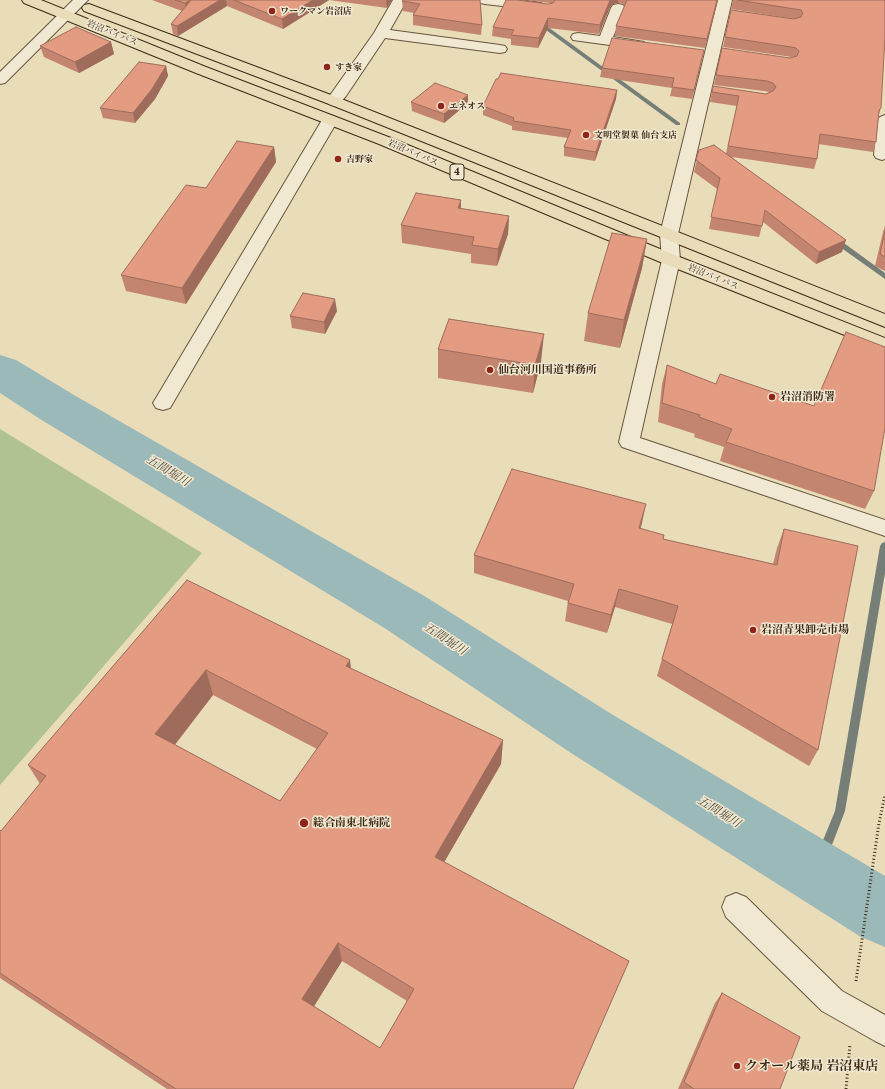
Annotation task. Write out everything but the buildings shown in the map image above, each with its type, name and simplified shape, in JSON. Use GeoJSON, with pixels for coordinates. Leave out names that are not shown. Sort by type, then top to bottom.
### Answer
{"type":"FeatureCollection","features":[{"type":"Feature","properties":{"kind":"highway","name":"岩沼バイパス"},"geometry":{"type":"LineString","coordinates":[[29,0],[73,5],[334,101],[885,321]]}},
{"type":"Feature","properties":{"kind":"highway","name":"岩沼バイパス"},"geometry":{"type":"LineString","coordinates":[[73,5],[201,70],[330,120],[671,260],[885,345]]}},
{"type":"Feature","properties":{"kind":"street"},"geometry":{"type":"LineString","coordinates":[[334,101],[341,93],[381,33],[400,0]]}},
{"type":"Feature","properties":{"kind":"street"},"geometry":{"type":"LineString","coordinates":[[485,0],[547,8]]}},
{"type":"Feature","properties":{"kind":"street"},"geometry":{"type":"LineString","coordinates":[[606,40],[613,3]]}},
{"type":"Feature","properties":{"kind":"street"},"geometry":{"type":"LineString","coordinates":[[0,80],[73,5]]}},
{"type":"Feature","properties":{"kind":"street"},"geometry":{"type":"LineString","coordinates":[[738,15],[724,7],[712,53],[712,90],[669,234],[671,260],[629,442],[876,525]]}},
{"type":"Feature","properties":{"kind":"street"},"geometry":{"type":"LineString","coordinates":[[381,33],[500,49]]}},
{"type":"Feature","properties":{"kind":"street"},"geometry":{"type":"LineString","coordinates":[[578,37],[651,47]]}},
{"type":"Feature","properties":{"kind":"street"},"geometry":{"type":"LineString","coordinates":[[163,403],[330,120]]}},
{"type":"Feature","properties":{"kind":"street"},"geometry":{"type":"LineString","coordinates":[[882,154],[885,120]]}},
{"type":"Feature","properties":{"kind":"street"},"geometry":{"type":"LineString","coordinates":[[736,907],[832,1001],[885,1031]]}},
{"type":"Feature","properties":{"kind":"path"},"geometry":{"type":"LineString","coordinates":[[856,976],[879,823],[885,795]]}},
{"type":"Feature","properties":{"kind":"green space"},"geometry":{"type":"Polygon","coordinates":[[[0,429],[202,553],[0,785],[0,429]]]}},
{"type":"Feature","properties":{"kind":"waterway"},"geometry":{"type":"LineString","coordinates":[[537,21],[678,124]]}},
{"type":"Feature","properties":{"kind":"waterway"},"geometry":{"type":"LineString","coordinates":[[835,240],[885,277]]}},
{"type":"Feature","properties":{"kind":"waterway","name":"五間堀川"},"geometry":{"type":"LineString","coordinates":[[0,371],[57,407],[406,613],[592,734],[885,914]]}},
{"type":"Feature","properties":{"kind":"waterway"},"geometry":{"type":"LineString","coordinates":[[816,872],[840,811],[885,546]]}},
{"type":"Feature","properties":{"kind":"place","name":"ワークマン岩沼店"},"geometry":{"type":"Point","coordinates":[272,11]}},
{"type":"Feature","properties":{"kind":"place","name":"すき家"},"geometry":{"type":"Point","coordinates":[327,67]}},
{"type":"Feature","properties":{"kind":"place","name":"エネオス"},"geometry":{"type":"Point","coordinates":[441,106]}},
{"type":"Feature","properties":{"kind":"place","name":"文明堂製菓 仙台支店"},"geometry":{"type":"Point","coordinates":[586,135]}},
{"type":"Feature","properties":{"kind":"place","name":"吉野家"},"geometry":{"type":"Point","coordinates":[338,159]}},
{"type":"Feature","properties":{"kind":"place","name":"仙台河川国道事務所"},"geometry":{"type":"Point","coordinates":[490,370]}},
{"type":"Feature","properties":{"kind":"place","name":"岩沼消防署"},"geometry":{"type":"Point","coordinates":[772,397]}},
{"type":"Feature","properties":{"kind":"place","name":"岩沼青果卸売市場"},"geometry":{"type":"Point","coordinates":[753,630]}},
{"type":"Feature","properties":{"kind":"place","name":"総合南東北病院"},"geometry":{"type":"Point","coordinates":[304,823]}},
{"type":"Feature","properties":{"kind":"place","name":"クオール薬局 岩沼東店"},"geometry":{"type":"Point","coordinates":[737,1066]}}]}
